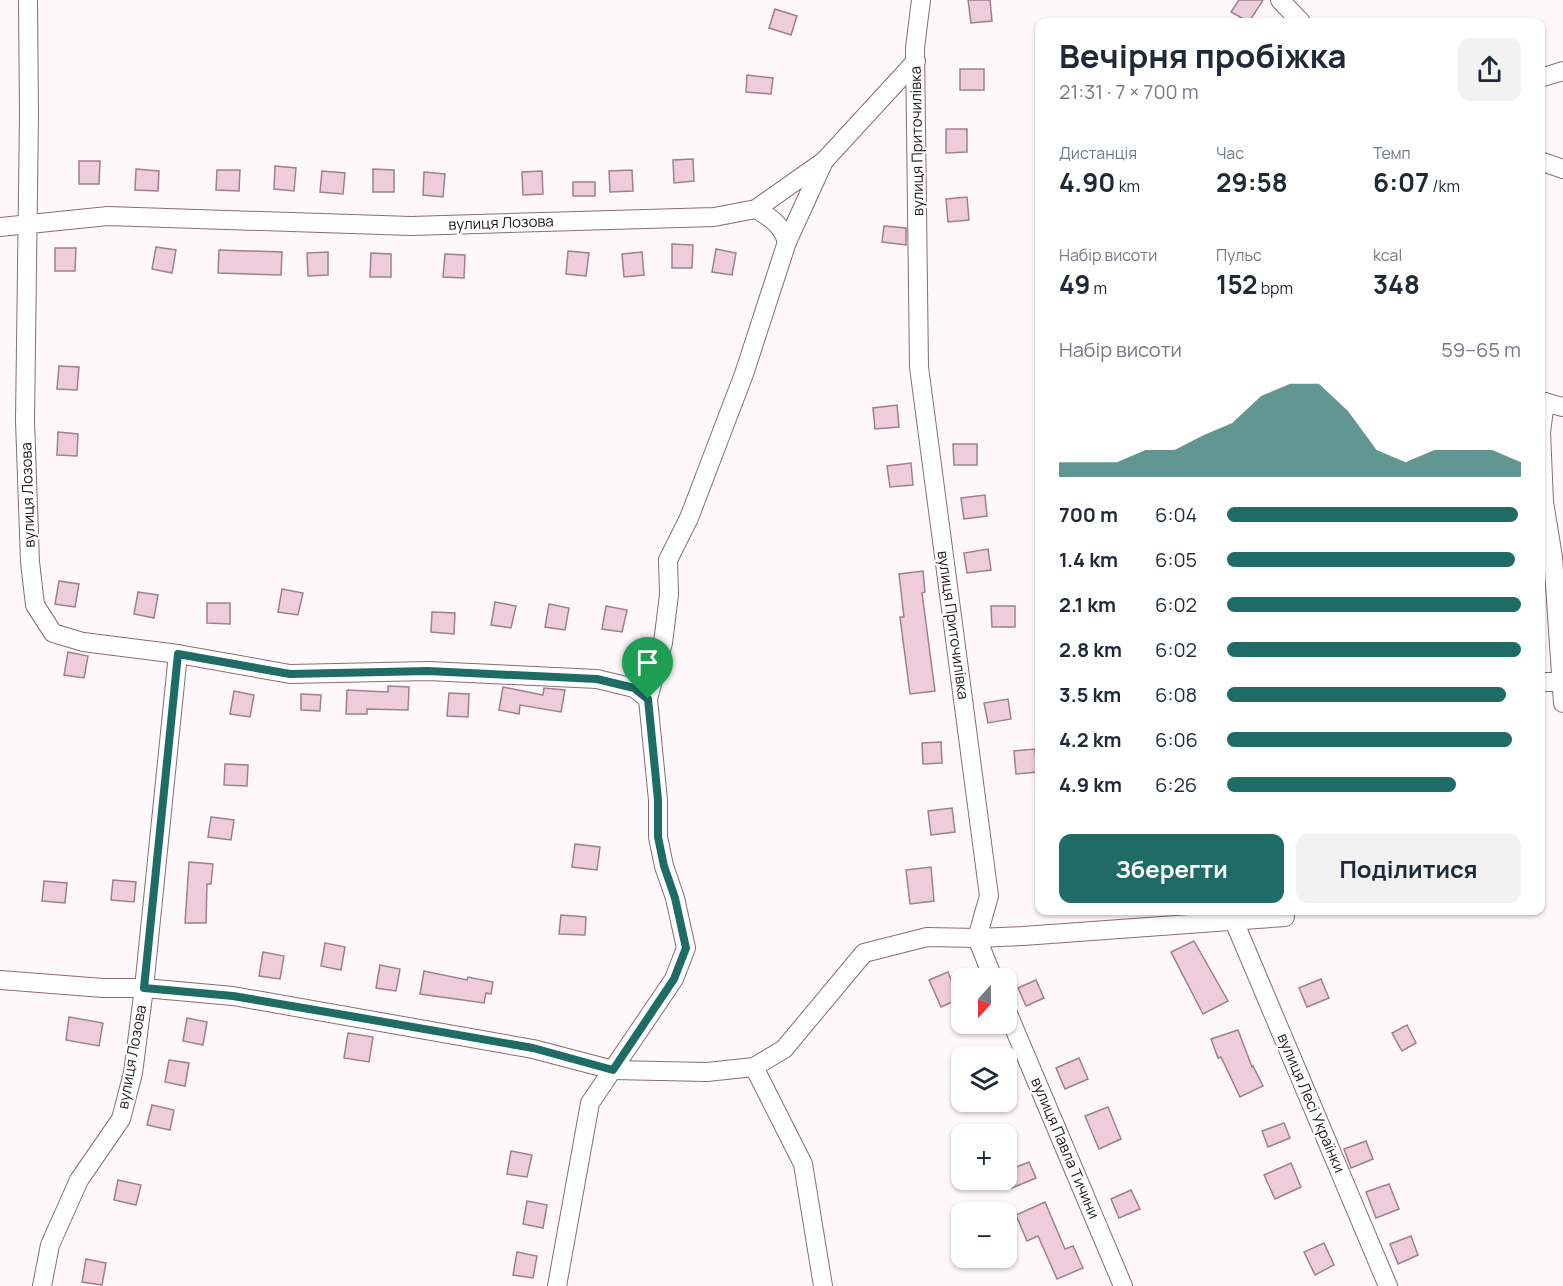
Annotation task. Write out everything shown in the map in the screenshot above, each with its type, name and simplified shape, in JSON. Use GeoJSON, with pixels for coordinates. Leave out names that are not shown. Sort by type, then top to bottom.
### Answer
{"type":"FeatureCollection","features":[{"type":"Feature","properties":{"kind":"street","name":"вулиця Лозова"},"geometry":{"type":"LineString","coordinates":[[28,0],[29,115],[25,421],[30,562],[35,606],[53,633],[83,642],[178,654],[290,674],[428,671],[597,679],[634,688],[648,699]]}},
{"type":"Feature","properties":{"kind":"street","name":"вулиця Приточилівка"},"geometry":{"type":"LineString","coordinates":[[921,0],[915,48],[919,368],[990,896],[976,938]]}},
{"type":"Feature","properties":{"kind":"street"},"geometry":{"type":"LineString","coordinates":[[1279,0],[1281,18]]}},
{"type":"Feature","properties":{"kind":"street"},"geometry":{"type":"LineString","coordinates":[[1279,0],[1297,18]]}},
{"type":"Feature","properties":{"kind":"street","name":"вулиця Лозова"},"geometry":{"type":"LineString","coordinates":[[0,227],[108,216],[411,226],[714,217],[756,209],[824,161],[916,61]]}},
{"type":"Feature","properties":{"kind":"street"},"geometry":{"type":"LineString","coordinates":[[1545,76],[1563,71]]}},
{"type":"Feature","properties":{"kind":"street"},"geometry":{"type":"LineString","coordinates":[[557,1286],[590,1103],[674,979],[686,948],[658,837],[658,800],[648,699],[663,643],[669,595],[668,560],[689,518],[735,397],[787,242],[824,161]]}},
{"type":"Feature","properties":{"kind":"street"},"geometry":{"type":"LineString","coordinates":[[1545,163],[1563,169]]}},
{"type":"Feature","properties":{"kind":"street"},"geometry":{"type":"LineString","coordinates":[[756,209],[774,220],[784,231],[787,242]]}},
{"type":"Feature","properties":{"kind":"street"},"geometry":{"type":"LineString","coordinates":[[1545,402],[1563,407]]}},
{"type":"Feature","properties":{"kind":"street"},"geometry":{"type":"LineString","coordinates":[[1545,508],[1553,557],[1563,703]]}},
{"type":"Feature","properties":{"kind":"street","name":"вулиця Лозова"},"geometry":{"type":"LineString","coordinates":[[42,1286],[50,1245],[79,1180],[121,1119],[133,1072],[144,988],[178,654]]}},
{"type":"Feature","properties":{"kind":"street"},"geometry":{"type":"LineString","coordinates":[[1545,682],[1562,682]]}},
{"type":"Feature","properties":{"kind":"street"},"geometry":{"type":"LineString","coordinates":[[823,1286],[803,1164],[754,1067],[784,1049],[864,953],[927,937],[976,938],[1285,917]]}},
{"type":"Feature","properties":{"kind":"street","name":"вулиця Лесі Українки"},"geometry":{"type":"LineString","coordinates":[[1234,921],[1388,1286]]}},
{"type":"Feature","properties":{"kind":"street"},"geometry":{"type":"LineString","coordinates":[[976,938],[989,968]]}},
{"type":"Feature","properties":{"kind":"street","name":"вулиця Лозова"},"geometry":{"type":"LineString","coordinates":[[0,980],[103,988],[144,988],[233,996],[533,1048],[613,1070],[707,1072],[754,1067]]}},
{"type":"Feature","properties":{"kind":"street","name":"вулиця Павла Тичини"},"geometry":{"type":"LineString","coordinates":[[1017,1034],[1123,1286]]}},
{"type":"Feature","properties":{"kind":"building"},"geometry":{"type":"Polygon","coordinates":[[[968,0],[990,0],[992,21],[971,23],[968,0]]]}},
{"type":"Feature","properties":{"kind":"building"},"geometry":{"type":"Polygon","coordinates":[[[1239,0],[1263,0],[1252,18],[1242,18],[1231,12],[1239,0]]]}},
{"type":"Feature","properties":{"kind":"building"},"geometry":{"type":"Polygon","coordinates":[[[775,9],[797,16],[791,35],[769,28],[775,9]]]}},
{"type":"Feature","properties":{"kind":"building"},"geometry":{"type":"Polygon","coordinates":[[[960,69],[984,69],[984,90],[960,90],[960,69]]]}},
{"type":"Feature","properties":{"kind":"building"},"geometry":{"type":"Polygon","coordinates":[[[747,75],[773,78],[771,94],[746,92],[747,75]]]}},
{"type":"Feature","properties":{"kind":"building"},"geometry":{"type":"Polygon","coordinates":[[[946,129],[967,129],[967,152],[946,153],[946,129]]]}},
{"type":"Feature","properties":{"kind":"building"},"geometry":{"type":"Polygon","coordinates":[[[693,159],[694,181],[674,183],[673,160],[693,159]]]}},
{"type":"Feature","properties":{"kind":"building"},"geometry":{"type":"Polygon","coordinates":[[[79,161],[100,161],[99,184],[79,184],[79,161]]]}},
{"type":"Feature","properties":{"kind":"building"},"geometry":{"type":"Polygon","coordinates":[[[275,166],[296,168],[294,191],[274,189],[275,166]]]}},
{"type":"Feature","properties":{"kind":"building"},"geometry":{"type":"Polygon","coordinates":[[[136,169],[159,171],[158,191],[135,190],[136,169]]]}},
{"type":"Feature","properties":{"kind":"building"},"geometry":{"type":"Polygon","coordinates":[[[373,169],[394,170],[394,192],[373,192],[373,169]]]}},
{"type":"Feature","properties":{"kind":"building"},"geometry":{"type":"Polygon","coordinates":[[[217,170],[240,170],[239,191],[216,190],[217,170]]]}},
{"type":"Feature","properties":{"kind":"building"},"geometry":{"type":"Polygon","coordinates":[[[632,170],[633,191],[610,192],[609,171],[632,170]]]}},
{"type":"Feature","properties":{"kind":"building"},"geometry":{"type":"Polygon","coordinates":[[[322,171],[345,173],[343,194],[320,192],[322,171]]]}},
{"type":"Feature","properties":{"kind":"building"},"geometry":{"type":"Polygon","coordinates":[[[542,171],[543,194],[523,195],[522,172],[542,171]]]}},
{"type":"Feature","properties":{"kind":"building"},"geometry":{"type":"Polygon","coordinates":[[[424,172],[445,174],[443,197],[423,195],[424,172]]]}},
{"type":"Feature","properties":{"kind":"building"},"geometry":{"type":"Polygon","coordinates":[[[573,182],[595,182],[595,196],[573,196],[573,182]]]}},
{"type":"Feature","properties":{"kind":"building"},"geometry":{"type":"Polygon","coordinates":[[[967,197],[969,220],[948,222],[946,199],[967,197]]]}},
{"type":"Feature","properties":{"kind":"building"},"geometry":{"type":"Polygon","coordinates":[[[884,226],[906,228],[906,245],[882,242],[884,226]]]}},
{"type":"Feature","properties":{"kind":"building"},"geometry":{"type":"Polygon","coordinates":[[[672,244],[693,245],[692,268],[672,268],[672,244]]]}},
{"type":"Feature","properties":{"kind":"building"},"geometry":{"type":"Polygon","coordinates":[[[156,247],[176,250],[172,273],[152,269],[156,247]]]}},
{"type":"Feature","properties":{"kind":"building"},"geometry":{"type":"Polygon","coordinates":[[[55,248],[76,248],[75,271],[55,271],[55,248]]]}},
{"type":"Feature","properties":{"kind":"building"},"geometry":{"type":"Polygon","coordinates":[[[716,249],[736,253],[732,275],[712,272],[716,249]]]}},
{"type":"Feature","properties":{"kind":"building"},"geometry":{"type":"Polygon","coordinates":[[[219,250],[282,252],[281,275],[218,273],[219,250]]]}},
{"type":"Feature","properties":{"kind":"building"},"geometry":{"type":"Polygon","coordinates":[[[568,251],[589,253],[586,276],[566,274],[568,251]]]}},
{"type":"Feature","properties":{"kind":"building"},"geometry":{"type":"Polygon","coordinates":[[[328,252],[328,275],[308,276],[307,253],[328,252]]]}},
{"type":"Feature","properties":{"kind":"building"},"geometry":{"type":"Polygon","coordinates":[[[642,252],[644,275],[624,277],[622,254],[642,252]]]}},
{"type":"Feature","properties":{"kind":"building"},"geometry":{"type":"Polygon","coordinates":[[[371,253],[391,254],[391,277],[370,277],[371,253]]]}},
{"type":"Feature","properties":{"kind":"building"},"geometry":{"type":"Polygon","coordinates":[[[445,254],[465,255],[464,278],[443,277],[445,254]]]}},
{"type":"Feature","properties":{"kind":"building"},"geometry":{"type":"Polygon","coordinates":[[[59,366],[79,367],[77,390],[57,389],[59,366]]]}},
{"type":"Feature","properties":{"kind":"building"},"geometry":{"type":"Polygon","coordinates":[[[897,405],[899,427],[875,429],[873,408],[897,405]]]}},
{"type":"Feature","properties":{"kind":"building"},"geometry":{"type":"Polygon","coordinates":[[[58,432],[78,434],[77,456],[57,455],[58,432]]]}},
{"type":"Feature","properties":{"kind":"building"},"geometry":{"type":"Polygon","coordinates":[[[953,444],[977,444],[977,465],[954,465],[953,444]]]}},
{"type":"Feature","properties":{"kind":"building"},"geometry":{"type":"Polygon","coordinates":[[[911,463],[913,485],[890,487],[887,466],[911,463]]]}},
{"type":"Feature","properties":{"kind":"building"},"geometry":{"type":"Polygon","coordinates":[[[985,495],[987,516],[964,519],[961,498],[985,495]]]}},
{"type":"Feature","properties":{"kind":"building"},"geometry":{"type":"Polygon","coordinates":[[[988,549],[991,570],[967,573],[964,553],[988,549]]]}},
{"type":"Feature","properties":{"kind":"building"},"geometry":{"type":"Polygon","coordinates":[[[923,571],[925,592],[922,593],[935,691],[910,694],[900,617],[904,617],[899,574],[923,571]]]}},
{"type":"Feature","properties":{"kind":"building"},"geometry":{"type":"Polygon","coordinates":[[[59,581],[79,584],[75,607],[55,604],[59,581]]]}},
{"type":"Feature","properties":{"kind":"building"},"geometry":{"type":"Polygon","coordinates":[[[282,589],[303,593],[298,615],[278,612],[282,589]]]}},
{"type":"Feature","properties":{"kind":"building"},"geometry":{"type":"Polygon","coordinates":[[[138,592],[158,595],[154,618],[134,614],[138,592]]]}},
{"type":"Feature","properties":{"kind":"building"},"geometry":{"type":"Polygon","coordinates":[[[495,602],[516,606],[511,628],[491,625],[495,602]]]}},
{"type":"Feature","properties":{"kind":"building"},"geometry":{"type":"Polygon","coordinates":[[[207,603],[230,603],[230,624],[207,623],[207,603]]]}},
{"type":"Feature","properties":{"kind":"building"},"geometry":{"type":"Polygon","coordinates":[[[549,604],[569,608],[565,630],[545,627],[549,604]]]}},
{"type":"Feature","properties":{"kind":"building"},"geometry":{"type":"Polygon","coordinates":[[[606,606],[627,610],[622,632],[602,629],[606,606]]]}},
{"type":"Feature","properties":{"kind":"building"},"geometry":{"type":"Polygon","coordinates":[[[991,606],[1015,606],[1015,627],[992,627],[991,606]]]}},
{"type":"Feature","properties":{"kind":"building"},"geometry":{"type":"Polygon","coordinates":[[[432,612],[455,613],[454,634],[431,632],[432,612]]]}},
{"type":"Feature","properties":{"kind":"building"},"geometry":{"type":"Polygon","coordinates":[[[68,652],[88,656],[84,678],[64,675],[68,652]]]}},
{"type":"Feature","properties":{"kind":"building"},"geometry":{"type":"Polygon","coordinates":[[[388,686],[409,687],[408,710],[367,709],[367,714],[346,714],[347,690],[388,692],[388,686]]]}},
{"type":"Feature","properties":{"kind":"building"},"geometry":{"type":"Polygon","coordinates":[[[503,687],[543,695],[544,688],[565,690],[561,712],[520,705],[519,714],[499,710],[503,687]]]}},
{"type":"Feature","properties":{"kind":"building"},"geometry":{"type":"Polygon","coordinates":[[[234,691],[254,695],[250,717],[230,714],[234,691]]]}},
{"type":"Feature","properties":{"kind":"building"},"geometry":{"type":"Polygon","coordinates":[[[449,693],[469,694],[468,717],[447,716],[449,693]]]}},
{"type":"Feature","properties":{"kind":"building"},"geometry":{"type":"Polygon","coordinates":[[[301,694],[321,695],[320,711],[301,710],[301,694]]]}},
{"type":"Feature","properties":{"kind":"building"},"geometry":{"type":"Polygon","coordinates":[[[1008,699],[1011,719],[988,723],[984,703],[1008,699]]]}},
{"type":"Feature","properties":{"kind":"building"},"geometry":{"type":"Polygon","coordinates":[[[941,742],[942,763],[923,764],[922,743],[941,742]]]}},
{"type":"Feature","properties":{"kind":"building"},"geometry":{"type":"Polygon","coordinates":[[[1035,749],[1035,772],[1016,774],[1014,751],[1035,749]]]}},
{"type":"Feature","properties":{"kind":"building"},"geometry":{"type":"Polygon","coordinates":[[[225,764],[248,765],[247,786],[224,785],[225,764]]]}},
{"type":"Feature","properties":{"kind":"building"},"geometry":{"type":"Polygon","coordinates":[[[952,808],[955,832],[931,835],[928,811],[952,808]]]}},
{"type":"Feature","properties":{"kind":"building"},"geometry":{"type":"Polygon","coordinates":[[[211,817],[234,820],[231,840],[208,837],[211,817]]]}},
{"type":"Feature","properties":{"kind":"building"},"geometry":{"type":"Polygon","coordinates":[[[575,844],[600,847],[597,870],[572,867],[575,844]]]}},
{"type":"Feature","properties":{"kind":"building"},"geometry":{"type":"Polygon","coordinates":[[[189,862],[213,864],[211,884],[207,884],[206,923],[185,923],[189,862]]]}},
{"type":"Feature","properties":{"kind":"building"},"geometry":{"type":"Polygon","coordinates":[[[931,867],[934,901],[910,904],[906,870],[931,867]]]}},
{"type":"Feature","properties":{"kind":"building"},"geometry":{"type":"Polygon","coordinates":[[[113,880],[136,882],[134,902],[111,900],[113,880]]]}},
{"type":"Feature","properties":{"kind":"building"},"geometry":{"type":"Polygon","coordinates":[[[44,881],[67,883],[65,903],[42,901],[44,881]]]}},
{"type":"Feature","properties":{"kind":"building"},"geometry":{"type":"Polygon","coordinates":[[[561,915],[586,917],[585,935],[559,934],[561,915]]]}},
{"type":"Feature","properties":{"kind":"building"},"geometry":{"type":"Polygon","coordinates":[[[1194,941],[1228,1001],[1203,1014],[1171,952],[1194,941]]]}},
{"type":"Feature","properties":{"kind":"building"},"geometry":{"type":"Polygon","coordinates":[[[325,943],[345,947],[341,970],[321,966],[325,943]]]}},
{"type":"Feature","properties":{"kind":"building"},"geometry":{"type":"Polygon","coordinates":[[[263,952],[284,956],[280,979],[259,976],[263,952]]]}},
{"type":"Feature","properties":{"kind":"building"},"geometry":{"type":"Polygon","coordinates":[[[380,965],[400,969],[396,991],[376,988],[380,965]]]}},
{"type":"Feature","properties":{"kind":"building"},"geometry":{"type":"Polygon","coordinates":[[[424,971],[467,980],[468,977],[493,982],[491,994],[486,993],[484,1003],[420,994],[424,971]]]}},
{"type":"Feature","properties":{"kind":"building"},"geometry":{"type":"Polygon","coordinates":[[[948,972],[951,979],[951,1003],[941,1007],[929,980],[948,972]]]}},
{"type":"Feature","properties":{"kind":"building"},"geometry":{"type":"Polygon","coordinates":[[[1321,979],[1329,998],[1307,1007],[1299,988],[1321,979]]]}},
{"type":"Feature","properties":{"kind":"building"},"geometry":{"type":"Polygon","coordinates":[[[1036,980],[1044,998],[1026,1006],[1018,988],[1036,980]]]}},
{"type":"Feature","properties":{"kind":"building"},"geometry":{"type":"Polygon","coordinates":[[[69,1017],[103,1023],[99,1046],[66,1040],[69,1017]]]}},
{"type":"Feature","properties":{"kind":"building"},"geometry":{"type":"Polygon","coordinates":[[[187,1018],[207,1022],[203,1045],[183,1041],[187,1018]]]}},
{"type":"Feature","properties":{"kind":"building"},"geometry":{"type":"Polygon","coordinates":[[[1407,1025],[1416,1043],[1402,1051],[1392,1033],[1407,1025]]]}},
{"type":"Feature","properties":{"kind":"building"},"geometry":{"type":"Polygon","coordinates":[[[1238,1030],[1252,1067],[1263,1086],[1240,1097],[1221,1057],[1218,1058],[1211,1039],[1238,1030]]]}},
{"type":"Feature","properties":{"kind":"building"},"geometry":{"type":"Polygon","coordinates":[[[348,1033],[373,1037],[369,1062],[344,1058],[348,1033]]]}},
{"type":"Feature","properties":{"kind":"building"},"geometry":{"type":"Polygon","coordinates":[[[1079,1058],[1088,1079],[1065,1089],[1056,1068],[1079,1058]]]}},
{"type":"Feature","properties":{"kind":"building"},"geometry":{"type":"Polygon","coordinates":[[[169,1060],[189,1063],[185,1086],[165,1082],[169,1060]]]}},
{"type":"Feature","properties":{"kind":"building"},"geometry":{"type":"Polygon","coordinates":[[[152,1105],[174,1110],[170,1130],[147,1125],[152,1105]]]}},
{"type":"Feature","properties":{"kind":"building"},"geometry":{"type":"Polygon","coordinates":[[[1108,1107],[1121,1139],[1099,1149],[1085,1116],[1108,1107]]]}},
{"type":"Feature","properties":{"kind":"building"},"geometry":{"type":"Polygon","coordinates":[[[1284,1123],[1290,1138],[1268,1147],[1262,1131],[1284,1123]]]}},
{"type":"Feature","properties":{"kind":"building"},"geometry":{"type":"Polygon","coordinates":[[[1366,1141],[1373,1159],[1351,1168],[1344,1149],[1366,1141]]]}},
{"type":"Feature","properties":{"kind":"building"},"geometry":{"type":"Polygon","coordinates":[[[511,1151],[532,1155],[527,1177],[507,1174],[511,1151]]]}},
{"type":"Feature","properties":{"kind":"building"},"geometry":{"type":"Polygon","coordinates":[[[1029,1162],[1036,1178],[1017,1186],[1017,1167],[1029,1162]]]}},
{"type":"Feature","properties":{"kind":"building"},"geometry":{"type":"Polygon","coordinates":[[[1291,1163],[1301,1187],[1275,1199],[1264,1175],[1291,1163]]]}},
{"type":"Feature","properties":{"kind":"building"},"geometry":{"type":"Polygon","coordinates":[[[118,1180],[141,1185],[136,1205],[114,1200],[118,1180]]]}},
{"type":"Feature","properties":{"kind":"building"},"geometry":{"type":"Polygon","coordinates":[[[1389,1184],[1399,1209],[1376,1218],[1366,1192],[1389,1184]]]}},
{"type":"Feature","properties":{"kind":"building"},"geometry":{"type":"Polygon","coordinates":[[[1131,1190],[1140,1209],[1119,1218],[1111,1199],[1131,1190]]]}},
{"type":"Feature","properties":{"kind":"building"},"geometry":{"type":"Polygon","coordinates":[[[527,1201],[547,1205],[543,1228],[523,1224],[527,1201]]]}},
{"type":"Feature","properties":{"kind":"building"},"geometry":{"type":"Polygon","coordinates":[[[1045,1202],[1065,1249],[1073,1246],[1083,1268],[1057,1279],[1038,1236],[1027,1241],[1017,1215],[1045,1202]]]}},
{"type":"Feature","properties":{"kind":"building"},"geometry":{"type":"Polygon","coordinates":[[[1411,1236],[1418,1255],[1398,1264],[1390,1244],[1411,1236]]]}},
{"type":"Feature","properties":{"kind":"building"},"geometry":{"type":"Polygon","coordinates":[[[1324,1243],[1334,1265],[1315,1275],[1304,1252],[1324,1243]]]}},
{"type":"Feature","properties":{"kind":"building"},"geometry":{"type":"Polygon","coordinates":[[[517,1252],[537,1256],[533,1278],[513,1275],[517,1252]]]}},
{"type":"Feature","properties":{"kind":"building"},"geometry":{"type":"Polygon","coordinates":[[[86,1259],[106,1263],[102,1285],[82,1282],[86,1259]]]}},
{"type":"Feature","properties":{"kind":"route"},"geometry":{"type":"LineString","coordinates":[[178,654],[290,674],[428,671],[597,679],[634,688],[648,699],[658,800],[658,837],[686,948],[674,979],[638,1036],[613,1070],[533,1048],[350,1016],[233,996],[144,988],[178,654]]}}]}
